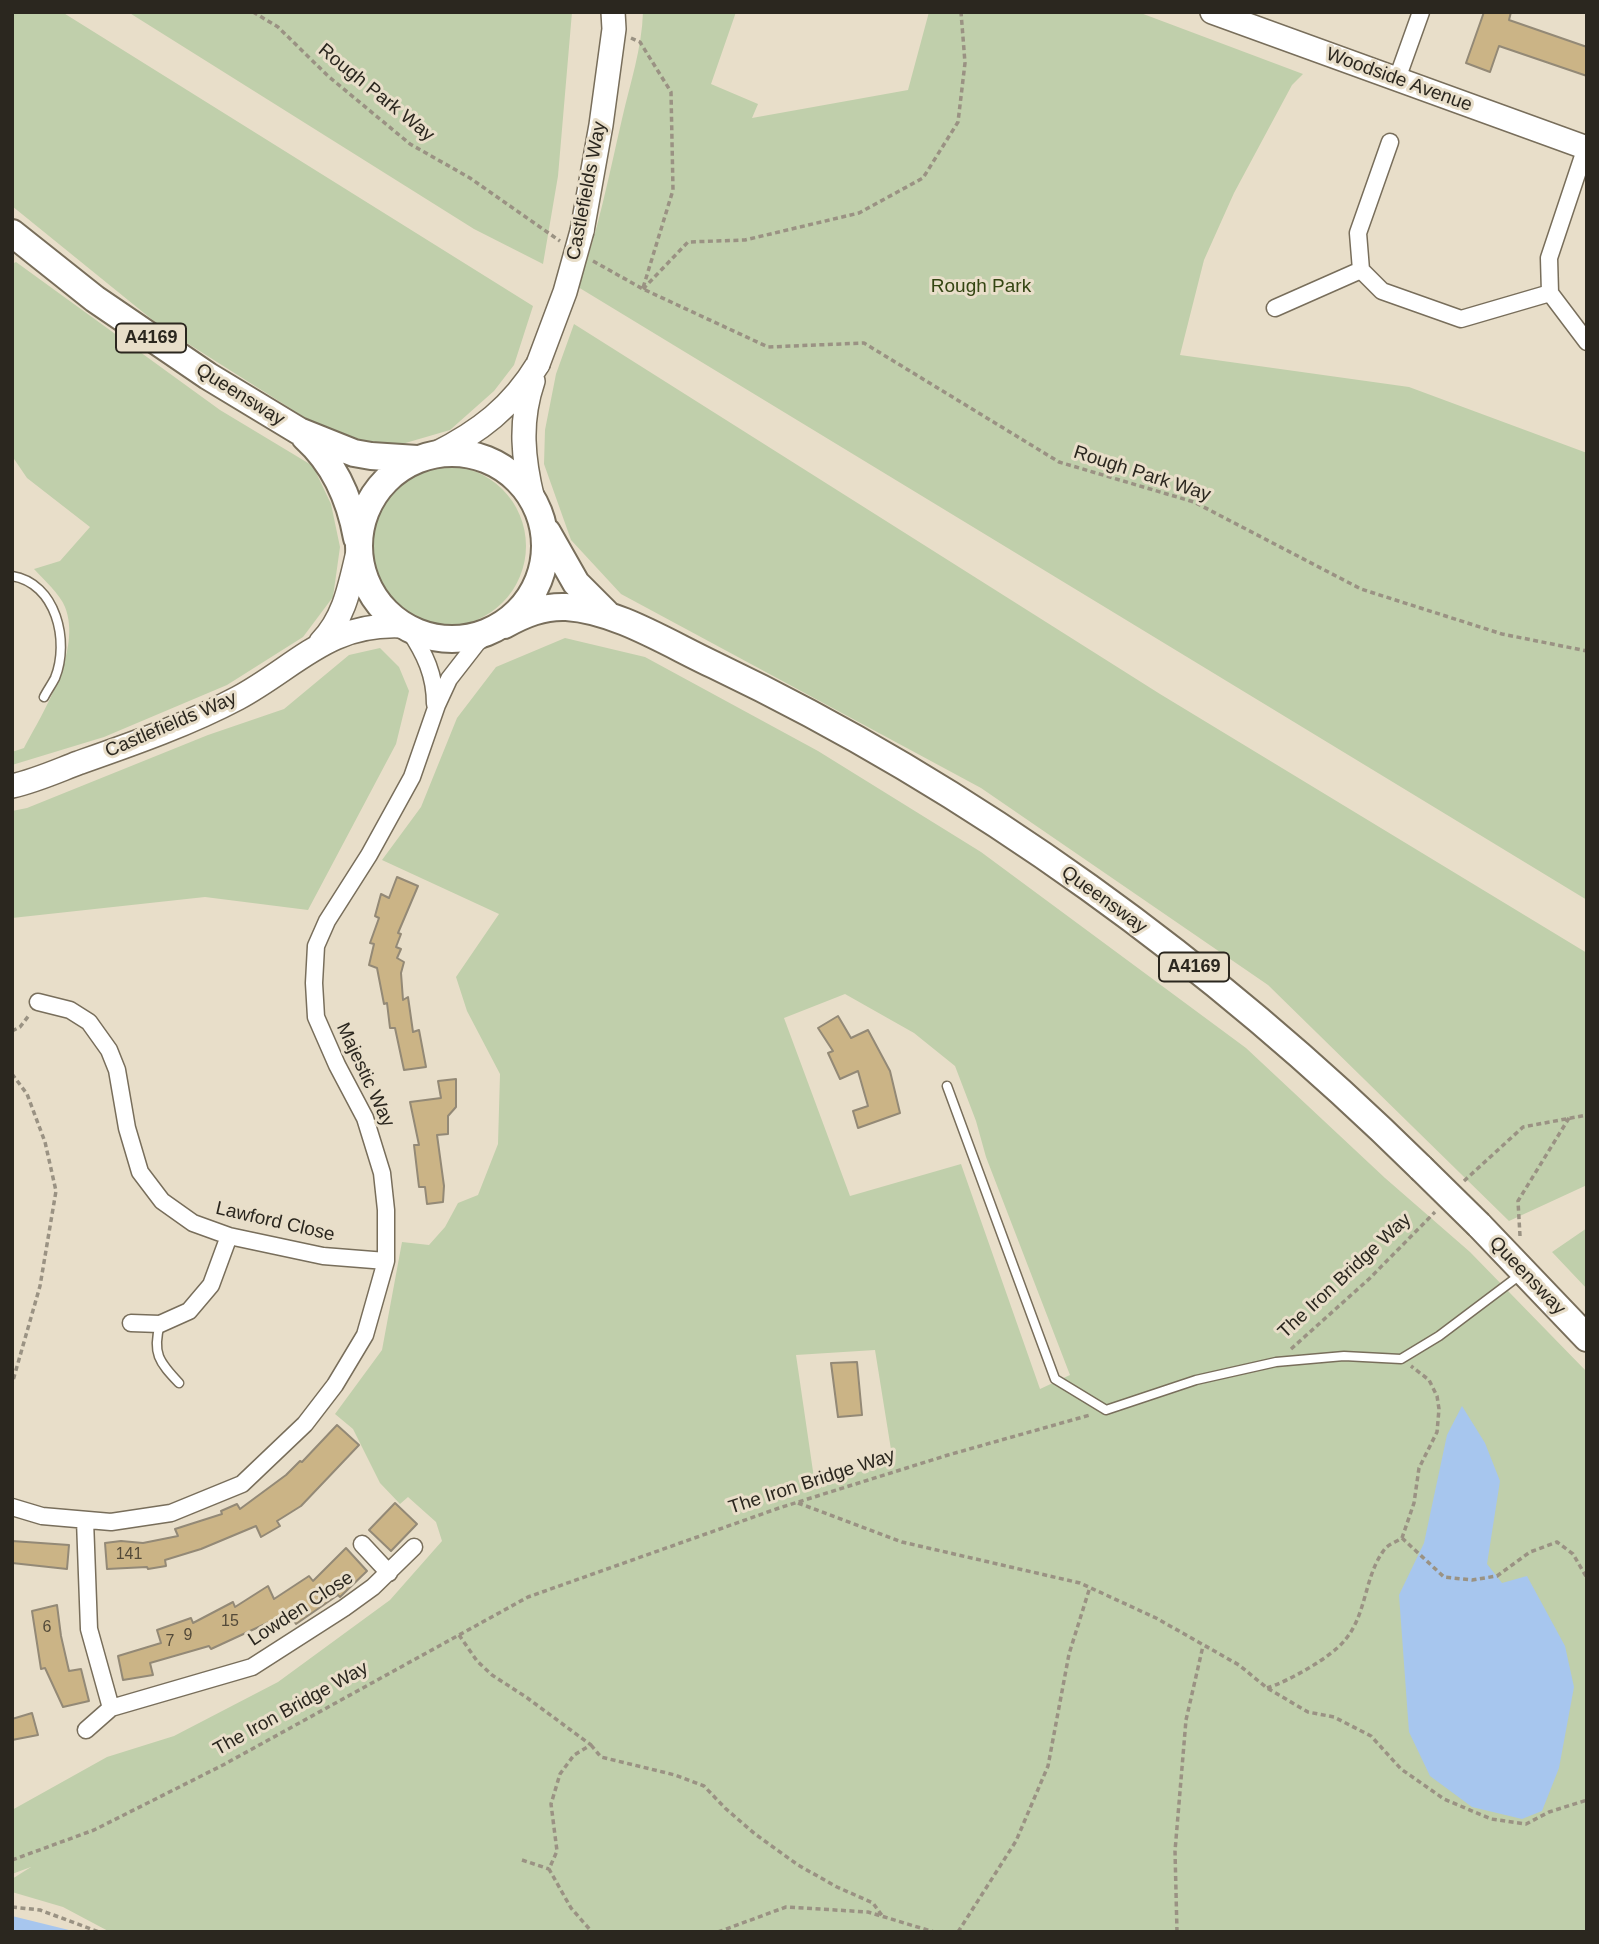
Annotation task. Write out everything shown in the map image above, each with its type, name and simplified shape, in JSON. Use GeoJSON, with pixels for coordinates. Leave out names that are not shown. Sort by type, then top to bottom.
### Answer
{"type":"FeatureCollection","features":[{"type":"Feature","properties":{"kind":"main road","name":"Woodside Avenue"},"geometry":{"type":"LineString","coordinates":[[1212,12],[1586,147]]}},
{"type":"Feature","properties":{"kind":"main road","name":"Castlefields Way"},"geometry":{"type":"LineString","coordinates":[[533,500],[523,450],[525,409],[565,292],[582,231],[599,138],[614,21]]}},
{"type":"Feature","properties":{"kind":"main road","name":"Queensway"},"geometry":{"type":"LineString","coordinates":[[12,233],[95,299],[208,376],[299,431],[354,453],[381,457],[426,456]]}},
{"type":"Feature","properties":{"kind":"main road","name":"Castlefields Way"},"geometry":{"type":"LineString","coordinates":[[426,456],[476,432],[494,418],[525,386],[538,365]]}},
{"type":"Feature","properties":{"kind":"main road","name":"Queensway"},"geometry":{"type":"LineString","coordinates":[[299,431],[334,473],[353,513],[358,547]]}},
{"type":"Feature","properties":{"kind":"main road"},"geometry":{"type":"LineString","coordinates":[[463,453],[491,461],[515,477],[533,500],[543,525],[546,554],[539,582],[525,606],[497,629],[463,640],[435,639],[405,628],[379,606],[364,580],[358,547],[363,515],[375,491],[394,472],[426,456],[463,453]]}},
{"type":"Feature","properties":{"kind":"main road","name":"Queensway"},"geometry":{"type":"LineString","coordinates":[[543,525],[576,583],[596,605],[611,616],[777,695],[946,792],[1143,927],[1265,1023],[1354,1103],[1479,1225],[1587,1338]]}},
{"type":"Feature","properties":{"kind":"main road","name":"Castlefields Way"},"geometry":{"type":"LineString","coordinates":[[12,786],[183,724],[237,698],[280,673],[319,644],[337,622],[343,610],[358,547]]}},
{"type":"Feature","properties":{"kind":"main road","name":"Queensway"},"geometry":{"type":"LineString","coordinates":[[497,629],[522,615],[552,607],[580,608],[611,616]]}},
{"type":"Feature","properties":{"kind":"main road","name":"Castlefields Way"},"geometry":{"type":"LineString","coordinates":[[319,644],[360,628],[405,628]]}},
{"type":"Feature","properties":{"kind":"street"},"geometry":{"type":"LineString","coordinates":[[1397,79],[1421,12]]}},
{"type":"Feature","properties":{"kind":"street"},"geometry":{"type":"LineString","coordinates":[[1390,142],[1358,233],[1361,270],[1382,290],[1461,319],[1550,293]]}},
{"type":"Feature","properties":{"kind":"street"},"geometry":{"type":"LineString","coordinates":[[1586,147],[1549,258],[1550,293],[1587,342]]}},
{"type":"Feature","properties":{"kind":"street"},"geometry":{"type":"LineString","coordinates":[[1275,309],[1361,270]]}},
{"type":"Feature","properties":{"kind":"street","name":"Majestic Way"},"geometry":{"type":"LineString","coordinates":[[405,628],[430,666],[435,704],[432,720]]}},
{"type":"Feature","properties":{"kind":"street","name":"Majestic Way"},"geometry":{"type":"LineString","coordinates":[[12,1507],[41,1516],[111,1522],[172,1513],[242,1484],[305,1424],[334,1385],[365,1335],[387,1261],[382,1173],[365,1118],[332,1055],[316,1017],[316,946],[327,920],[369,855],[412,777],[443,691],[456,668],[477,643],[497,629]]}},
{"type":"Feature","properties":{"kind":"street","name":"Lawford Close"},"geometry":{"type":"LineString","coordinates":[[38,1002],[70,1010],[89,1022],[109,1050],[117,1070],[127,1128],[139,1171],[162,1201],[193,1223],[229,1236],[323,1256],[387,1261]]}},
{"type":"Feature","properties":{"kind":"street"},"geometry":{"type":"LineString","coordinates":[[131,1323],[160,1324],[189,1311],[211,1285],[229,1236]]}},
{"type":"Feature","properties":{"kind":"street"},"geometry":{"type":"LineString","coordinates":[[85,1520],[89,1629],[111,1709]]}},
{"type":"Feature","properties":{"kind":"street","name":"Lowden Close"},"geometry":{"type":"LineString","coordinates":[[362,1544],[389,1573]]}},
{"type":"Feature","properties":{"kind":"street","name":"Lowden Close"},"geometry":{"type":"LineString","coordinates":[[86,1730],[111,1709],[253,1667],[344,1608],[389,1573],[414,1547]]}},
{"type":"Feature","properties":{"kind":"lane"},"geometry":{"type":"LineString","coordinates":[[12,576],[26,578],[46,595],[55,614],[61,641],[59,661],[55,678],[44,697]]}},
{"type":"Feature","properties":{"kind":"lane"},"geometry":{"type":"LineString","coordinates":[[947,1086],[1055,1379],[1106,1410]]}},
{"type":"Feature","properties":{"kind":"lane"},"geometry":{"type":"LineString","coordinates":[[1276,1362],[1344,1356],[1401,1359],[1439,1336],[1523,1273]]}},
{"type":"Feature","properties":{"kind":"lane"},"geometry":{"type":"LineString","coordinates":[[160,1324],[155,1344],[162,1365],[179,1382]]}},
{"type":"Feature","properties":{"kind":"lane","name":"The Iron Bridge Way"},"geometry":{"type":"LineString","coordinates":[[1106,1410],[1196,1380],[1276,1362]]}},
{"type":"Feature","properties":{"kind":"path","name":"Rough Park Way"},"geometry":{"type":"LineString","coordinates":[[253,12],[278,27],[328,76],[410,144],[470,178],[555,239]]}},
{"type":"Feature","properties":{"kind":"path"},"geometry":{"type":"LineString","coordinates":[[643,289],[688,242],[745,240],[859,213],[923,178],[958,122],[965,63],[961,12]]}},
{"type":"Feature","properties":{"kind":"path"},"geometry":{"type":"LineString","coordinates":[[614,21],[640,42],[671,92],[673,190],[643,289]]}},
{"type":"Feature","properties":{"kind":"path","name":"Rough Park Way"},"geometry":{"type":"LineString","coordinates":[[626,280],[768,347],[864,342],[1059,462],[1194,502],[1361,589],[1502,634],[1587,651]]}},
{"type":"Feature","properties":{"kind":"path"},"geometry":{"type":"LineString","coordinates":[[12,1031],[20,1027],[38,1002]]}},
{"type":"Feature","properties":{"kind":"path"},"geometry":{"type":"LineString","coordinates":[[12,1074],[27,1094],[45,1142],[55,1191],[40,1286],[12,1384]]}},
{"type":"Feature","properties":{"kind":"path"},"geometry":{"type":"LineString","coordinates":[[1460,1186],[1523,1127],[1587,1115]]}},
{"type":"Feature","properties":{"kind":"path"},"geometry":{"type":"LineString","coordinates":[[1520,1237],[1518,1201],[1570,1117]]}},
{"type":"Feature","properties":{"kind":"path","name":"The Iron Bridge Way"},"geometry":{"type":"LineString","coordinates":[[1276,1362],[1369,1279],[1442,1205]]}},
{"type":"Feature","properties":{"kind":"path"},"geometry":{"type":"LineString","coordinates":[[1266,1688],[1282,1683],[1345,1641],[1362,1609],[1370,1579],[1384,1548],[1402,1538],[1414,1503],[1419,1468],[1437,1432],[1439,1409],[1437,1396],[1429,1380],[1401,1359]]}},
{"type":"Feature","properties":{"kind":"path","name":"The Iron Bridge Way"},"geometry":{"type":"LineString","coordinates":[[12,1860],[94,1830],[199,1777],[528,1597],[796,1502],[1106,1410]]}},
{"type":"Feature","properties":{"kind":"path"},"geometry":{"type":"LineString","coordinates":[[796,1502],[902,1542],[1090,1587],[1156,1618],[1239,1665],[1266,1688],[1308,1712],[1334,1717],[1371,1736],[1401,1769],[1444,1798],[1492,1819],[1526,1824],[1549,1812],[1587,1800]]}},
{"type":"Feature","properties":{"kind":"path"},"geometry":{"type":"LineString","coordinates":[[1402,1538],[1444,1577],[1472,1580],[1497,1576],[1530,1552],[1557,1542],[1573,1554],[1587,1578]]}},
{"type":"Feature","properties":{"kind":"path"},"geometry":{"type":"LineString","coordinates":[[958,1932],[1016,1841],[1048,1766],[1069,1654],[1090,1587]]}},
{"type":"Feature","properties":{"kind":"path"},"geometry":{"type":"LineString","coordinates":[[459,1634],[477,1661],[492,1675],[591,1745],[601,1757],[674,1775],[704,1786],[755,1834],[837,1887],[873,1903],[883,1917]]}},
{"type":"Feature","properties":{"kind":"path"},"geometry":{"type":"LineString","coordinates":[[1177,1932],[1175,1851],[1186,1720],[1203,1646]]}},
{"type":"Feature","properties":{"kind":"path"},"geometry":{"type":"LineString","coordinates":[[549,1869],[557,1851],[551,1804],[561,1774],[574,1755],[591,1745]]}},
{"type":"Feature","properties":{"kind":"path"},"geometry":{"type":"LineString","coordinates":[[522,1860],[549,1869],[571,1908],[592,1932]]}},
{"type":"Feature","properties":{"kind":"path"},"geometry":{"type":"LineString","coordinates":[[12,1907],[40,1910],[99,1932]]}},
{"type":"Feature","properties":{"kind":"path"},"geometry":{"type":"LineString","coordinates":[[718,1932],[786,1907],[868,1912],[934,1932]]}},
{"type":"Feature","properties":{"kind":"green space"},"geometry":{"type":"Polygon","coordinates":[[[12,12],[62,12],[533,306],[514,365],[494,391],[450,430],[402,444],[370,442],[331,434],[160,326],[12,206],[12,12]]]}},
{"type":"Feature","properties":{"kind":"green space"},"geometry":{"type":"Polygon","coordinates":[[[128,12],[572,12],[558,176],[543,264],[474,229],[128,12]]]}},
{"type":"Feature","properties":{"kind":"green space","name":"Rough Park"},"geometry":{"type":"Polygon","coordinates":[[[643,12],[736,12],[711,84],[758,104],[752,118],[908,90],[929,12],[1138,12],[1303,74],[1292,85],[1234,193],[1204,260],[1180,355],[1409,387],[1587,453],[1587,900],[578,287],[608,182],[638,52],[643,12]]]}},
{"type":"Feature","properties":{"kind":"green space"},"geometry":{"type":"Polygon","coordinates":[[[16,262],[220,410],[313,466],[331,504],[340,547],[333,597],[303,637],[227,685],[104,737],[12,765],[12,752],[24,748],[50,698],[65,661],[69,642],[69,624],[63,602],[34,569],[60,561],[90,527],[27,478],[12,456],[12,264],[16,262]]]}},
{"type":"Feature","properties":{"kind":"green space"},"geometry":{"type":"Polygon","coordinates":[[[574,324],[1160,694],[1587,953],[1587,1185],[1509,1221],[1268,985],[981,788],[621,594],[571,540],[544,464],[545,430],[556,374],[574,324]]]}},
{"type":"Feature","properties":{"kind":"green space"},"geometry":{"type":"Polygon","coordinates":[[[446,466],[476,473],[502,490],[519,516],[526,546],[519,576],[502,602],[476,619],[446,626],[416,619],[390,602],[373,576],[366,546],[373,516],[390,490],[416,473],[446,466]]]}},
{"type":"Feature","properties":{"kind":"green space"},"geometry":{"type":"Polygon","coordinates":[[[565,638],[645,657],[818,751],[981,852],[1246,1048],[1385,1178],[1470,1252],[1587,1372],[1587,1932],[110,1932],[63,1907],[12,1892],[12,1879],[31,1867],[12,1874],[12,1810],[107,1757],[174,1736],[278,1682],[390,1600],[442,1541],[436,1522],[408,1497],[400,1504],[380,1483],[353,1429],[335,1414],[382,1350],[402,1242],[429,1245],[445,1227],[458,1203],[478,1195],[498,1144],[500,1074],[467,1011],[456,977],[499,914],[382,860],[421,807],[457,718],[496,667],[565,638]],[[845,994],[784,1018],[850,1196],[961,1164],[1040,1389],[1070,1375],[986,1157],[976,1121],[955,1066],[914,1033],[845,994]],[[875,1350],[796,1355],[815,1485],[893,1462],[875,1350]]]}},
{"type":"Feature","properties":{"kind":"green space"},"geometry":{"type":"Polygon","coordinates":[[[380,648],[399,667],[409,691],[396,744],[308,910],[205,897],[12,918],[12,811],[27,808],[208,735],[284,709],[349,655],[380,648]]]}},
{"type":"Feature","properties":{"kind":"green space"},"geometry":{"type":"Polygon","coordinates":[[[1587,1228],[1587,1289],[1552,1252],[1587,1228]]]}},
{"type":"Feature","properties":{"kind":"water"},"geometry":{"type":"Polygon","coordinates":[[[1462,1406],[1485,1443],[1500,1481],[1487,1564],[1502,1583],[1527,1576],[1565,1646],[1574,1687],[1559,1768],[1542,1811],[1522,1819],[1472,1807],[1430,1776],[1409,1732],[1399,1595],[1424,1543],[1447,1435],[1462,1406]]]}},
{"type":"Feature","properties":{"kind":"water"},"geometry":{"type":"Polygon","coordinates":[[[12,1916],[77,1932],[12,1932],[12,1916]]]}},
{"type":"Feature","properties":{"kind":"building"},"geometry":{"type":"Polygon","coordinates":[[[1484,12],[1511,12],[1509,20],[1587,47],[1587,76],[1499,46],[1490,72],[1466,63],[1484,12]]]}},
{"type":"Feature","properties":{"kind":"building"},"geometry":{"type":"Polygon","coordinates":[[[397,877],[418,886],[398,933],[401,934],[396,947],[401,949],[397,958],[404,962],[401,973],[403,1000],[408,997],[413,1032],[419,1030],[426,1067],[404,1070],[395,1028],[390,1028],[387,1003],[384,1004],[377,968],[369,965],[374,944],[370,943],[379,918],[375,916],[381,894],[389,898],[397,877]]]}},
{"type":"Feature","properties":{"kind":"building"},"geometry":{"type":"Polygon","coordinates":[[[838,1016],[851,1038],[868,1030],[890,1071],[900,1113],[858,1128],[853,1111],[868,1106],[858,1071],[840,1079],[828,1053],[833,1051],[818,1028],[838,1016]]]}},
{"type":"Feature","properties":{"kind":"building"},"geometry":{"type":"Polygon","coordinates":[[[456,1079],[456,1107],[448,1116],[448,1134],[437,1135],[444,1186],[443,1202],[427,1204],[425,1187],[419,1187],[414,1145],[419,1145],[410,1102],[441,1098],[438,1081],[456,1079]]]}},
{"type":"Feature","properties":{"kind":"building"},"geometry":{"type":"Polygon","coordinates":[[[857,1362],[862,1415],[838,1417],[831,1363],[857,1362]]]}},
{"type":"Feature","properties":{"kind":"building"},"geometry":{"type":"Polygon","coordinates":[[[337,1425],[359,1445],[301,1506],[277,1521],[280,1526],[261,1537],[256,1526],[201,1549],[165,1560],[166,1566],[107,1569],[105,1543],[143,1543],[178,1536],[175,1529],[222,1514],[221,1511],[237,1504],[240,1509],[302,1462],[337,1425]]]}},
{"type":"Feature","properties":{"kind":"building"},"geometry":{"type":"Polygon","coordinates":[[[395,1503],[417,1524],[391,1551],[369,1530],[395,1503]]]}},
{"type":"Feature","properties":{"kind":"building"},"geometry":{"type":"Polygon","coordinates":[[[12,1541],[69,1545],[67,1569],[12,1563],[12,1541]]]}},
{"type":"Feature","properties":{"kind":"building"},"geometry":{"type":"Polygon","coordinates":[[[346,1548],[367,1571],[340,1597],[338,1595],[296,1624],[289,1613],[211,1649],[209,1646],[150,1663],[153,1675],[123,1680],[118,1656],[161,1643],[157,1630],[191,1618],[193,1623],[233,1602],[235,1607],[268,1586],[274,1599],[309,1576],[313,1581],[346,1548]]]}},
{"type":"Feature","properties":{"kind":"building"},"geometry":{"type":"Polygon","coordinates":[[[57,1605],[69,1671],[81,1669],[89,1701],[63,1707],[45,1668],[41,1669],[32,1611],[57,1605]]]}},
{"type":"Feature","properties":{"kind":"building"},"geometry":{"type":"Polygon","coordinates":[[[32,1713],[38,1735],[12,1740],[12,1719],[32,1713]]]}}]}
